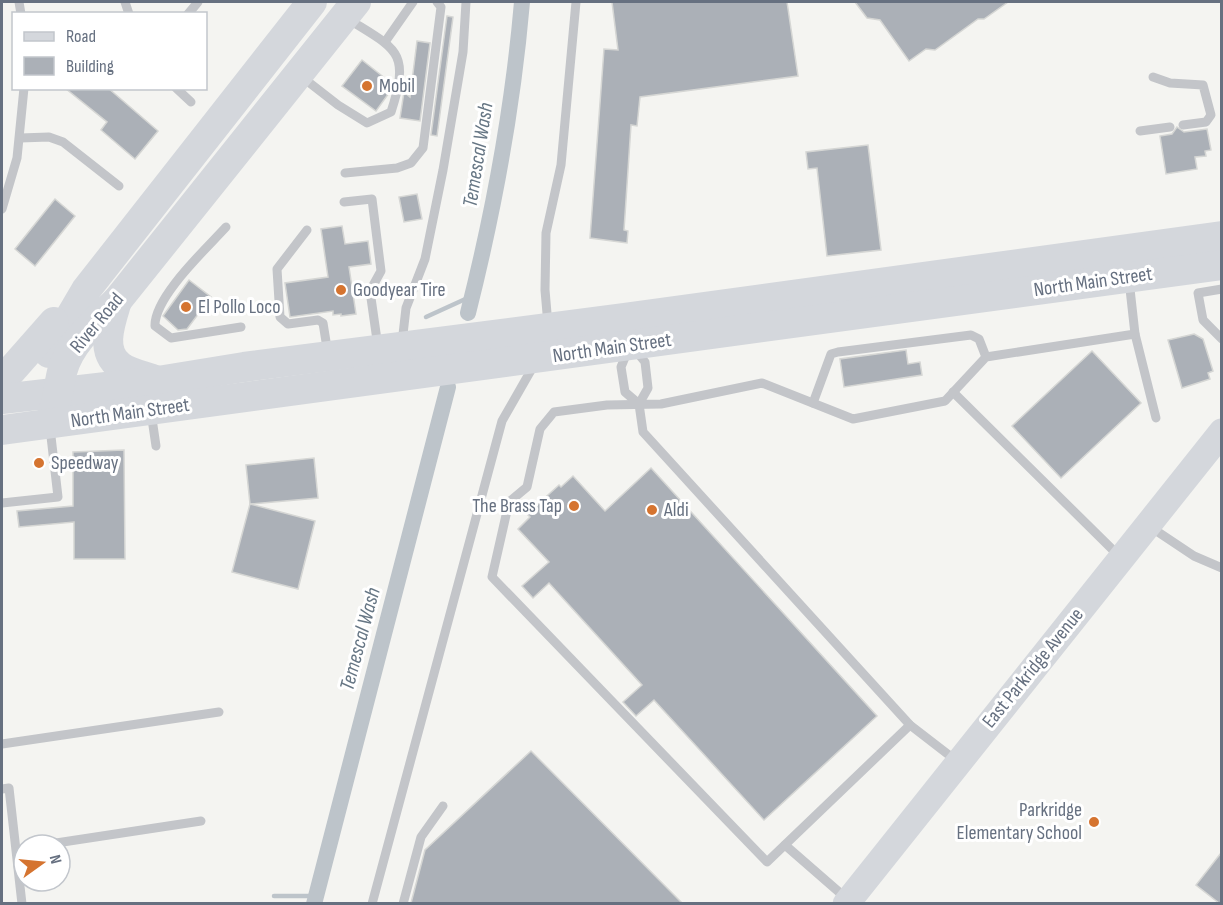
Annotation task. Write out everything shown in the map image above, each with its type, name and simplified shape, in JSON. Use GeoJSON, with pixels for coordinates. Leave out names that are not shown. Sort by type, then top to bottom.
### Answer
{"type":"FeatureCollection","features":[{"type":"Feature","properties":{"kind":"main road","name":"River Road"},"geometry":{"type":"LineString","coordinates":[[50,424],[47,357],[86,290],[312,2]]}},
{"type":"Feature","properties":{"kind":"main road","name":"River Road"},"geometry":{"type":"LineString","coordinates":[[48,393],[62,372],[69,355],[88,328],[117,300],[298,74],[345,7]]}},
{"type":"Feature","properties":{"kind":"main road"},"geometry":{"type":"LineString","coordinates":[[256,125],[260,100],[266,89],[345,7]]}},
{"type":"Feature","properties":{"kind":"main road","name":"North Main Street"},"geometry":{"type":"LineString","coordinates":[[2,430],[535,358],[628,332],[1221,236]]}},
{"type":"Feature","properties":{"kind":"main road","name":"North Main Street"},"geometry":{"type":"LineString","coordinates":[[2,399],[158,381],[538,328],[628,332],[1129,278],[1221,265]]}},
{"type":"Feature","properties":{"kind":"main road"},"geometry":{"type":"LineString","coordinates":[[2,381],[86,290]]}},
{"type":"Feature","properties":{"kind":"main road"},"geometry":{"type":"LineString","coordinates":[[117,300],[107,336],[110,352],[120,366],[158,381]]}},
{"type":"Feature","properties":{"kind":"main road","name":"East Parkridge Avenue"},"geometry":{"type":"LineString","coordinates":[[847,902],[1221,432]]}},
{"type":"Feature","properties":{"kind":"lane"},"geometry":{"type":"LineString","coordinates":[[384,42],[413,2]]}},
{"type":"Feature","properties":{"kind":"lane"},"geometry":{"type":"LineString","coordinates":[[345,173],[397,168],[411,163],[423,148],[441,7],[437,2]]}},
{"type":"Feature","properties":{"kind":"lane"},"geometry":{"type":"LineString","coordinates":[[392,348],[424,259],[443,170],[463,52],[466,2]]}},
{"type":"Feature","properties":{"kind":"lane"},"geometry":{"type":"LineString","coordinates":[[538,328],[545,290],[546,234],[561,165],[576,2]]}},
{"type":"Feature","properties":{"kind":"lane"},"geometry":{"type":"LineString","coordinates":[[298,74],[338,105],[367,123],[391,112],[400,81],[398,62],[392,46],[384,42],[345,7]]}},
{"type":"Feature","properties":{"kind":"lane"},"geometry":{"type":"LineString","coordinates":[[1153,77],[1170,83],[1203,85],[1211,116],[1206,123],[1183,125]]}},
{"type":"Feature","properties":{"kind":"lane"},"geometry":{"type":"LineString","coordinates":[[2,209],[20,138],[24,90]]}},
{"type":"Feature","properties":{"kind":"lane"},"geometry":{"type":"LineString","coordinates":[[178,90],[191,102]]}},
{"type":"Feature","properties":{"kind":"lane"},"geometry":{"type":"LineString","coordinates":[[1140,131],[1170,127]]}},
{"type":"Feature","properties":{"kind":"lane"},"geometry":{"type":"LineString","coordinates":[[20,138],[49,137],[63,142],[119,186]]}},
{"type":"Feature","properties":{"kind":"lane"},"geometry":{"type":"LineString","coordinates":[[344,202],[372,199],[381,272],[370,291],[392,348]]}},
{"type":"Feature","properties":{"kind":"lane"},"geometry":{"type":"LineString","coordinates":[[226,227],[166,297],[155,315],[156,326],[171,338],[241,327]]}},
{"type":"Feature","properties":{"kind":"lane"},"geometry":{"type":"LineString","coordinates":[[307,230],[277,269],[280,317],[288,324],[318,320],[323,323],[328,356]]}},
{"type":"Feature","properties":{"kind":"lane"},"geometry":{"type":"LineString","coordinates":[[1129,278],[1135,334],[1156,418]]}},
{"type":"Feature","properties":{"kind":"lane"},"geometry":{"type":"LineString","coordinates":[[1221,289],[1198,293],[1203,320],[1221,339]]}},
{"type":"Feature","properties":{"kind":"lane"},"geometry":{"type":"LineString","coordinates":[[628,332],[621,367],[625,392],[639,404]]}},
{"type":"Feature","properties":{"kind":"lane"},"geometry":{"type":"LineString","coordinates":[[628,332],[645,362],[648,388],[639,404],[643,432],[910,725],[958,763]]}},
{"type":"Feature","properties":{"kind":"lane"},"geometry":{"type":"LineString","coordinates":[[910,725],[767,862],[492,577],[509,502],[527,487],[540,429],[554,412],[661,404],[762,383],[853,419],[945,401],[986,357],[1135,334]]}},
{"type":"Feature","properties":{"kind":"lane"},"geometry":{"type":"LineString","coordinates":[[813,403],[831,354],[838,351],[971,335],[980,339],[986,357]]}},
{"type":"Feature","properties":{"kind":"lane"},"geometry":{"type":"LineString","coordinates":[[372,903],[502,421],[535,358]]}},
{"type":"Feature","properties":{"kind":"lane"},"geometry":{"type":"LineString","coordinates":[[953,392],[1121,558]]}},
{"type":"Feature","properties":{"kind":"lane"},"geometry":{"type":"LineString","coordinates":[[150,410],[156,446]]}},
{"type":"Feature","properties":{"kind":"lane"},"geometry":{"type":"LineString","coordinates":[[2,503],[58,497],[50,424]]}},
{"type":"Feature","properties":{"kind":"lane"},"geometry":{"type":"LineString","coordinates":[[1147,525],[1194,556],[1221,568]]}},
{"type":"Feature","properties":{"kind":"lane"},"geometry":{"type":"LineString","coordinates":[[2,744],[219,711]]}},
{"type":"Feature","properties":{"kind":"lane"},"geometry":{"type":"LineString","coordinates":[[2,789],[9,788],[17,833]]}},
{"type":"Feature","properties":{"kind":"lane"},"geometry":{"type":"LineString","coordinates":[[404,903],[421,837],[443,806]]}},
{"type":"Feature","properties":{"kind":"lane"},"geometry":{"type":"LineString","coordinates":[[72,841],[201,821]]}},
{"type":"Feature","properties":{"kind":"lane"},"geometry":{"type":"LineString","coordinates":[[785,845],[847,902]]}},
{"type":"Feature","properties":{"kind":"building"},"geometry":{"type":"Polygon","coordinates":[[[612,2],[787,2],[798,76],[640,97],[637,126],[631,125],[624,230],[628,231],[627,243],[590,238],[604,49],[618,50],[612,2]]]}},
{"type":"Feature","properties":{"kind":"building"},"geometry":{"type":"Polygon","coordinates":[[[855,2],[1008,2],[984,19],[978,19],[935,50],[926,49],[909,61],[880,20],[867,18],[855,2]]]}},
{"type":"Feature","properties":{"kind":"building"},"geometry":{"type":"Polygon","coordinates":[[[447,16],[453,17],[437,136],[431,135],[447,16]]]}},
{"type":"Feature","properties":{"kind":"building"},"geometry":{"type":"Polygon","coordinates":[[[417,41],[430,43],[420,121],[400,118],[404,92],[410,97],[417,41]]]}},
{"type":"Feature","properties":{"kind":"building"},"geometry":{"type":"Polygon","coordinates":[[[362,60],[391,83],[389,93],[376,111],[342,86],[362,60]]]}},
{"type":"Feature","properties":{"kind":"building"},"geometry":{"type":"Polygon","coordinates":[[[67,90],[110,90],[158,131],[135,159],[101,130],[107,122],[67,90]]]}},
{"type":"Feature","properties":{"kind":"building"},"geometry":{"type":"Polygon","coordinates":[[[1177,127],[1184,132],[1207,129],[1211,150],[1205,151],[1206,156],[1195,157],[1197,169],[1166,174],[1160,136],[1172,134],[1177,127]]]}},
{"type":"Feature","properties":{"kind":"building"},"geometry":{"type":"Polygon","coordinates":[[[868,145],[881,250],[827,256],[817,168],[808,169],[806,152],[868,145]]]}},
{"type":"Feature","properties":{"kind":"building"},"geometry":{"type":"Polygon","coordinates":[[[417,194],[422,219],[404,222],[399,197],[417,194]]]}},
{"type":"Feature","properties":{"kind":"building"},"geometry":{"type":"Polygon","coordinates":[[[55,199],[75,216],[35,266],[15,249],[55,199]]]}},
{"type":"Feature","properties":{"kind":"building","name":"Goodyear Tire"},"geometry":{"type":"Polygon","coordinates":[[[342,226],[345,244],[368,241],[371,264],[349,267],[356,314],[333,315],[333,311],[290,317],[285,283],[328,277],[321,229],[342,226]]]}},
{"type":"Feature","properties":{"kind":"building","name":"El Pollo Loco"},"geometry":{"type":"Polygon","coordinates":[[[189,280],[211,297],[187,329],[178,330],[163,316],[189,280]]]}},
{"type":"Feature","properties":{"kind":"building"},"geometry":{"type":"Polygon","coordinates":[[[1194,334],[1203,339],[1213,371],[1208,373],[1210,379],[1182,388],[1168,340],[1194,334]]]}},
{"type":"Feature","properties":{"kind":"building"},"geometry":{"type":"Polygon","coordinates":[[[906,350],[908,364],[920,362],[922,375],[844,387],[840,359],[906,350]]]}},
{"type":"Feature","properties":{"kind":"building"},"geometry":{"type":"Polygon","coordinates":[[[1092,351],[1141,403],[1061,478],[1012,426],[1092,351]]]}},
{"type":"Feature","properties":{"kind":"building"},"geometry":{"type":"Polygon","coordinates":[[[124,450],[125,559],[74,559],[74,522],[19,527],[17,511],[73,506],[73,452],[124,450]]]}},
{"type":"Feature","properties":{"kind":"building"},"geometry":{"type":"Polygon","coordinates":[[[314,458],[318,498],[250,504],[246,465],[314,458]]]}},
{"type":"Feature","properties":{"kind":"building"},"geometry":{"type":"Polygon","coordinates":[[[651,468],[877,716],[764,820],[654,700],[636,716],[623,702],[642,685],[549,583],[533,598],[522,586],[549,562],[518,529],[530,517],[527,514],[559,485],[561,487],[573,476],[605,511],[651,468]]]}},
{"type":"Feature","properties":{"kind":"building"},"geometry":{"type":"Polygon","coordinates":[[[250,504],[315,521],[298,589],[232,572],[250,504]]]}},
{"type":"Feature","properties":{"kind":"building"},"geometry":{"type":"Polygon","coordinates":[[[531,751],[682,903],[411,903],[425,850],[531,751]]]}},
{"type":"Feature","properties":{"kind":"building"},"geometry":{"type":"Polygon","coordinates":[[[1221,853],[1221,903],[1219,903],[1196,885],[1221,853]]]}},
{"type":"Feature","properties":{"kind":"waterway","name":"Temescal Wash"},"geometry":{"type":"LineString","coordinates":[[468,313],[501,158],[522,2]]}},
{"type":"Feature","properties":{"kind":"waterway"},"geometry":{"type":"LineString","coordinates":[[426,317],[472,296]]}},
{"type":"Feature","properties":{"kind":"waterway","name":"Temescal Wash"},"geometry":{"type":"LineString","coordinates":[[314,904],[448,387]]}},
{"type":"Feature","properties":{"kind":"waterway"},"geometry":{"type":"LineString","coordinates":[[274,896],[316,896]]}},
{"type":"Feature","properties":{"kind":"place","name":"Mobil"},"geometry":{"type":"Point","coordinates":[367,86]}},
{"type":"Feature","properties":{"kind":"place","name":"Goodyear Tire"},"geometry":{"type":"Point","coordinates":[341,290]}},
{"type":"Feature","properties":{"kind":"place","name":"El Pollo Loco"},"geometry":{"type":"Point","coordinates":[186,307]}},
{"type":"Feature","properties":{"kind":"place","name":"Speedway"},"geometry":{"type":"Point","coordinates":[39,463]}},
{"type":"Feature","properties":{"kind":"place","name":"The Brass Tap"},"geometry":{"type":"Point","coordinates":[574,506]}},
{"type":"Feature","properties":{"kind":"place","name":"Aldi"},"geometry":{"type":"Point","coordinates":[652,510]}},
{"type":"Feature","properties":{"kind":"place","name":"Parkridge Elementary School"},"geometry":{"type":"Point","coordinates":[1094,822]}}]}
